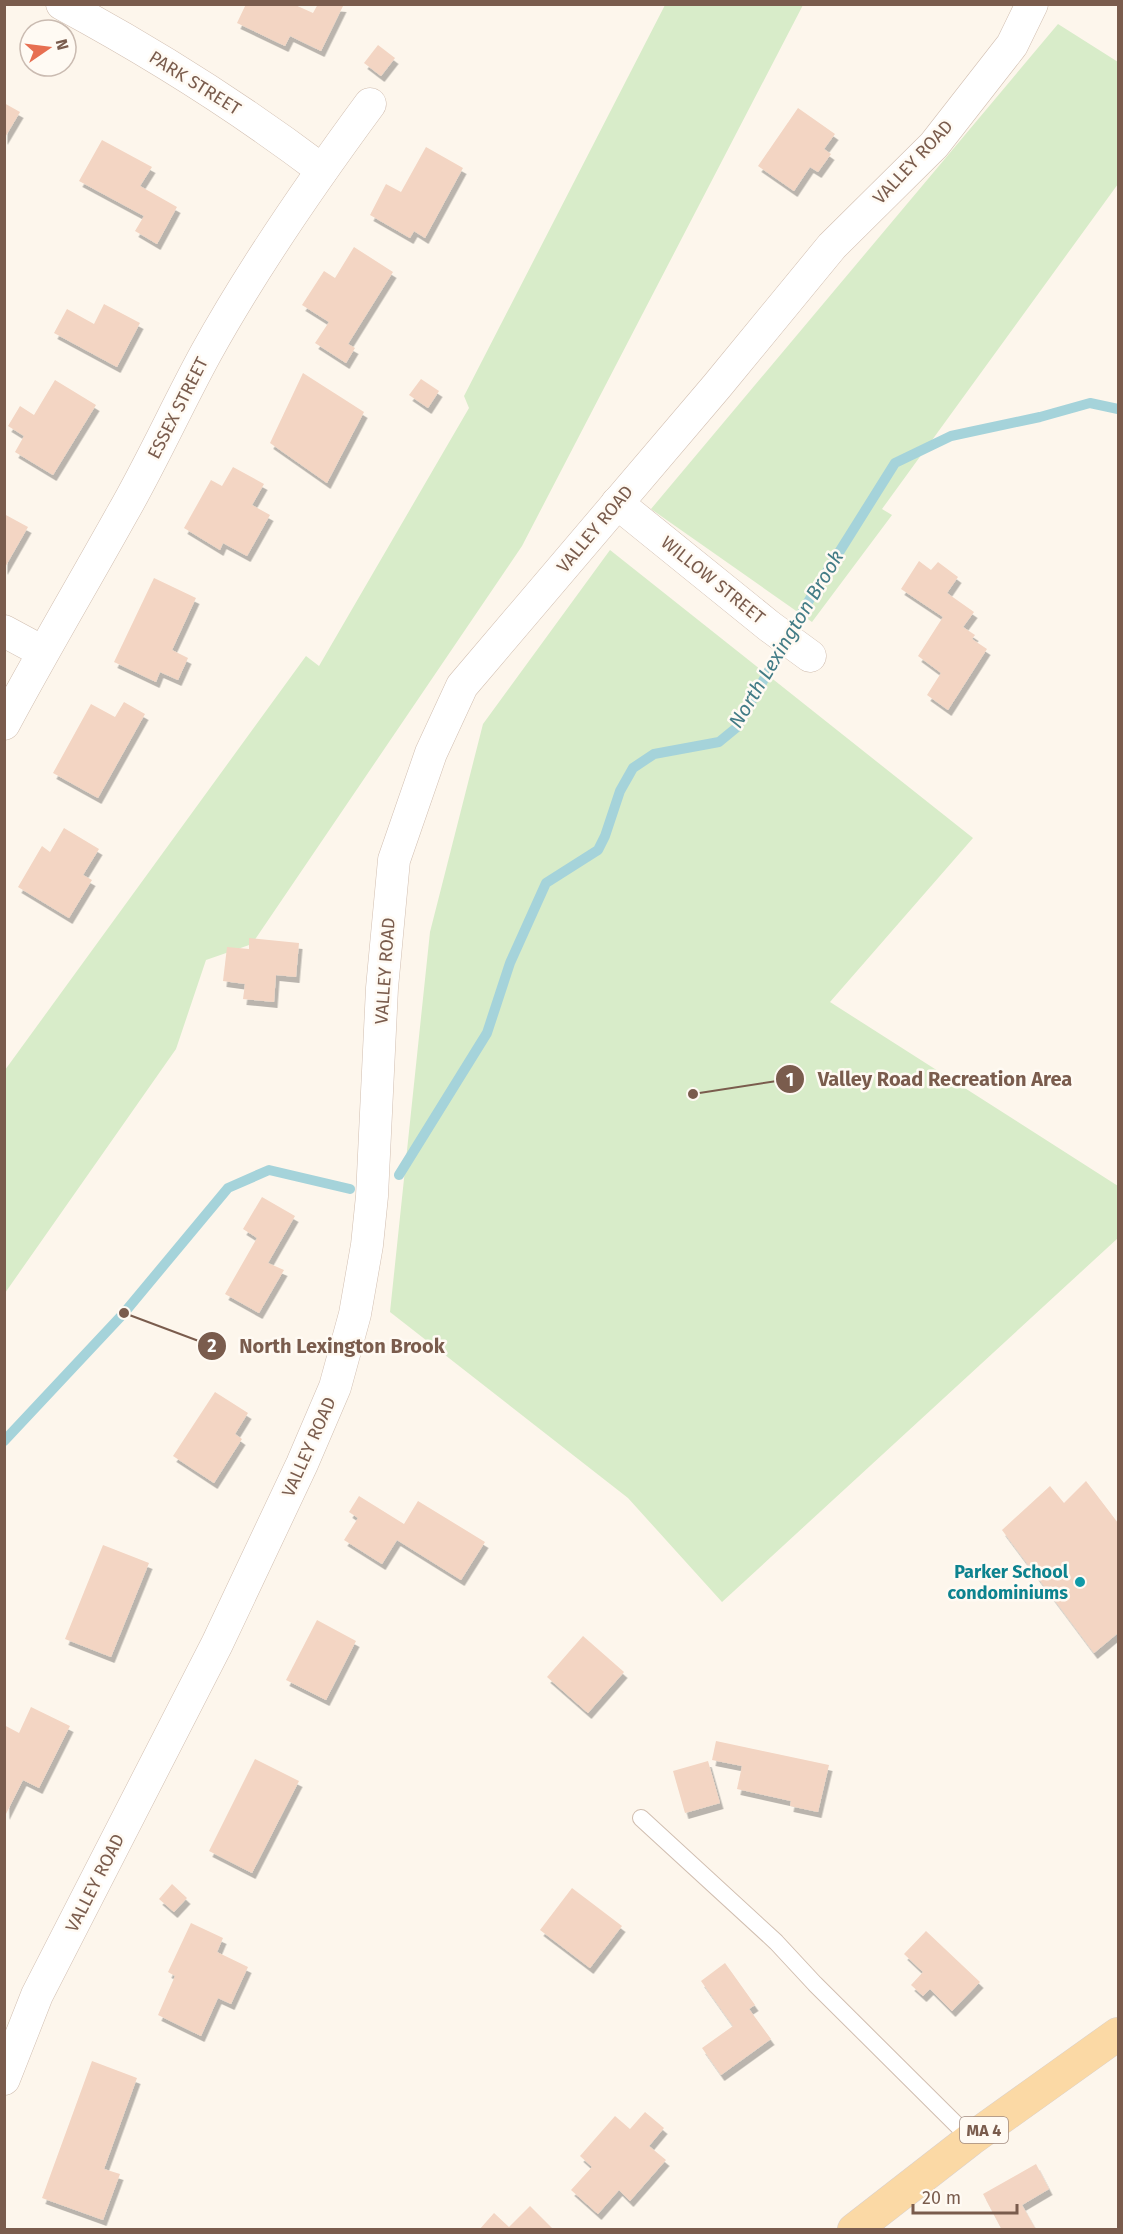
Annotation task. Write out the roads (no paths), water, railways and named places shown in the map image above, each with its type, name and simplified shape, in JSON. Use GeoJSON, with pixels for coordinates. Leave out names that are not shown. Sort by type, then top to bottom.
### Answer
{"type":"FeatureCollection","features":[{"type":"Feature","properties":{"kind":"main road","name":"MA 4"},"geometry":{"type":"LineString","coordinates":[[854,2229],[971,2139],[1119,2034]]}},
{"type":"Feature","properties":{"kind":"street","name":"PARK STREET"},"geometry":{"type":"LineString","coordinates":[[62,4],[209,90],[322,170]]}},
{"type":"Feature","properties":{"kind":"street","name":"VALLEY ROAD"},"geometry":{"type":"LineString","coordinates":[[4,2079],[37,1995],[217,1644],[302,1464],[335,1388],[355,1314],[369,1215],[382,988],[394,860],[428,762],[462,686],[840,237],[934,145],[1012,45],[1032,4]]}},
{"type":"Feature","properties":{"kind":"street","name":"ESSEX STREET"},"geometry":{"type":"LineString","coordinates":[[4,724],[123,513],[206,353],[264,255],[370,104]]}},
{"type":"Feature","properties":{"kind":"street","name":"WILLOW STREET"},"geometry":{"type":"LineString","coordinates":[[617,503],[769,626],[810,656]]}},
{"type":"Feature","properties":{"kind":"street"},"geometry":{"type":"LineString","coordinates":[[4,631],[43,652]]}},
{"type":"Feature","properties":{"kind":"lane"},"geometry":{"type":"LineString","coordinates":[[641,1818],[776,1942],[814,1984],[971,2139]]}},
{"type":"Feature","properties":{"kind":"waterway","name":"North Lexington Brook"},"geometry":{"type":"LineString","coordinates":[[399,1175],[487,1033],[510,963],[546,883],[598,850],[620,791],[633,768],[654,754],[719,742],[736,728],[811,597],[895,463],[951,436],[1040,417],[1090,403],[1118,409]]}},
{"type":"Feature","properties":{"kind":"waterway","name":"North Lexington Brook"},"geometry":{"type":"LineString","coordinates":[[4,1441],[124,1313],[228,1188],[269,1170],[350,1189]]}},
{"type":"Feature","properties":{"kind":"place","name":"Valley Road Recreation Area"},"geometry":{"type":"Point","coordinates":[693,1094]}},
{"type":"Feature","properties":{"kind":"place","name":"North Lexington Brook"},"geometry":{"type":"Point","coordinates":[124,1313]}},
{"type":"Feature","properties":{"kind":"place","name":"Parker School condominiums"},"geometry":{"type":"Point","coordinates":[1080,1582]}}]}
